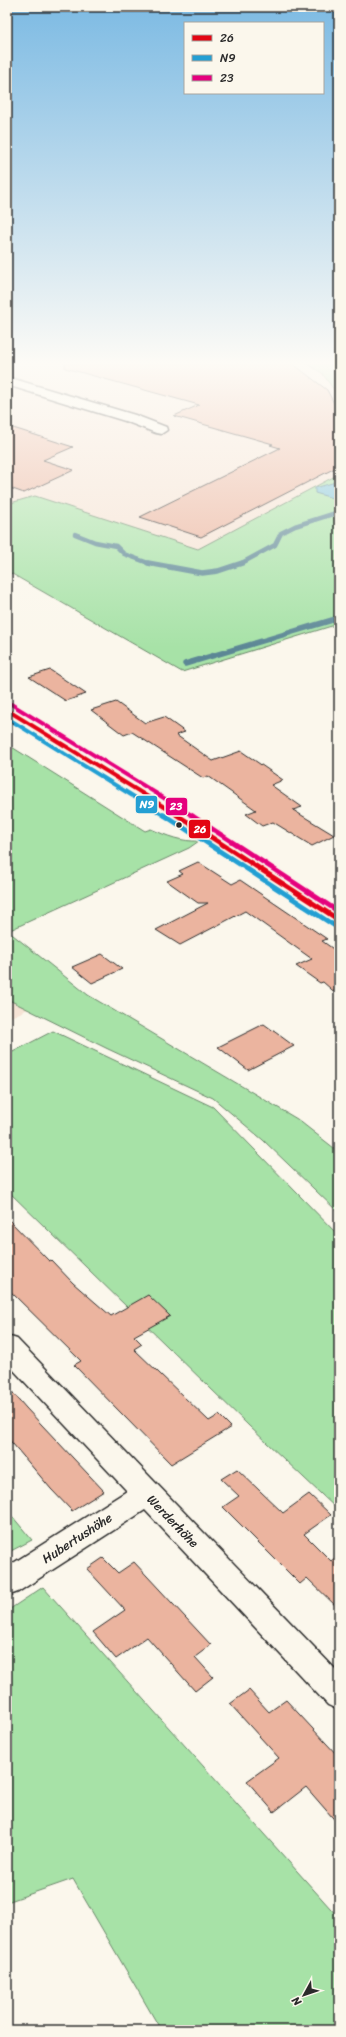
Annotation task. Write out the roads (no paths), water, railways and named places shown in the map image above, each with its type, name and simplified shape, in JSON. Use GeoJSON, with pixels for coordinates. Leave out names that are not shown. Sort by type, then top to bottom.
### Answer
{"type":"FeatureCollection","features":[{"type":"Feature","properties":{"kind":"street"},"geometry":{"type":"LineString","coordinates":[[7,710],[214,838],[339,920]]}},
{"type":"Feature","properties":{"kind":"street","name":"Werderhöhe"},"geometry":{"type":"LineString","coordinates":[[7,1346],[339,1696]]}},
{"type":"Feature","properties":{"kind":"street","name":"Hubertushöhe"},"geometry":{"type":"LineString","coordinates":[[7,1583],[146,1494]]}},
{"type":"Feature","properties":{"kind":"water"},"geometry":{"type":"Polygon","coordinates":[[[339,481],[339,500],[315,493],[315,488],[339,481]]]}},
{"type":"Feature","properties":{"kind":"waterway"},"geometry":{"type":"LineString","coordinates":[[242,563],[275,545],[281,533],[295,526],[339,512]]}},
{"type":"Feature","properties":{"kind":"waterway"},"geometry":{"type":"LineString","coordinates":[[75,534],[95,542],[116,546],[124,554],[149,563]]}},
{"type":"Feature","properties":{"kind":"waterway"},"geometry":{"type":"LineString","coordinates":[[149,563],[202,573],[218,571],[242,563]]}},
{"type":"Feature","properties":{"kind":"waterway"},"geometry":{"type":"LineString","coordinates":[[185,664],[339,618]]}}]}
